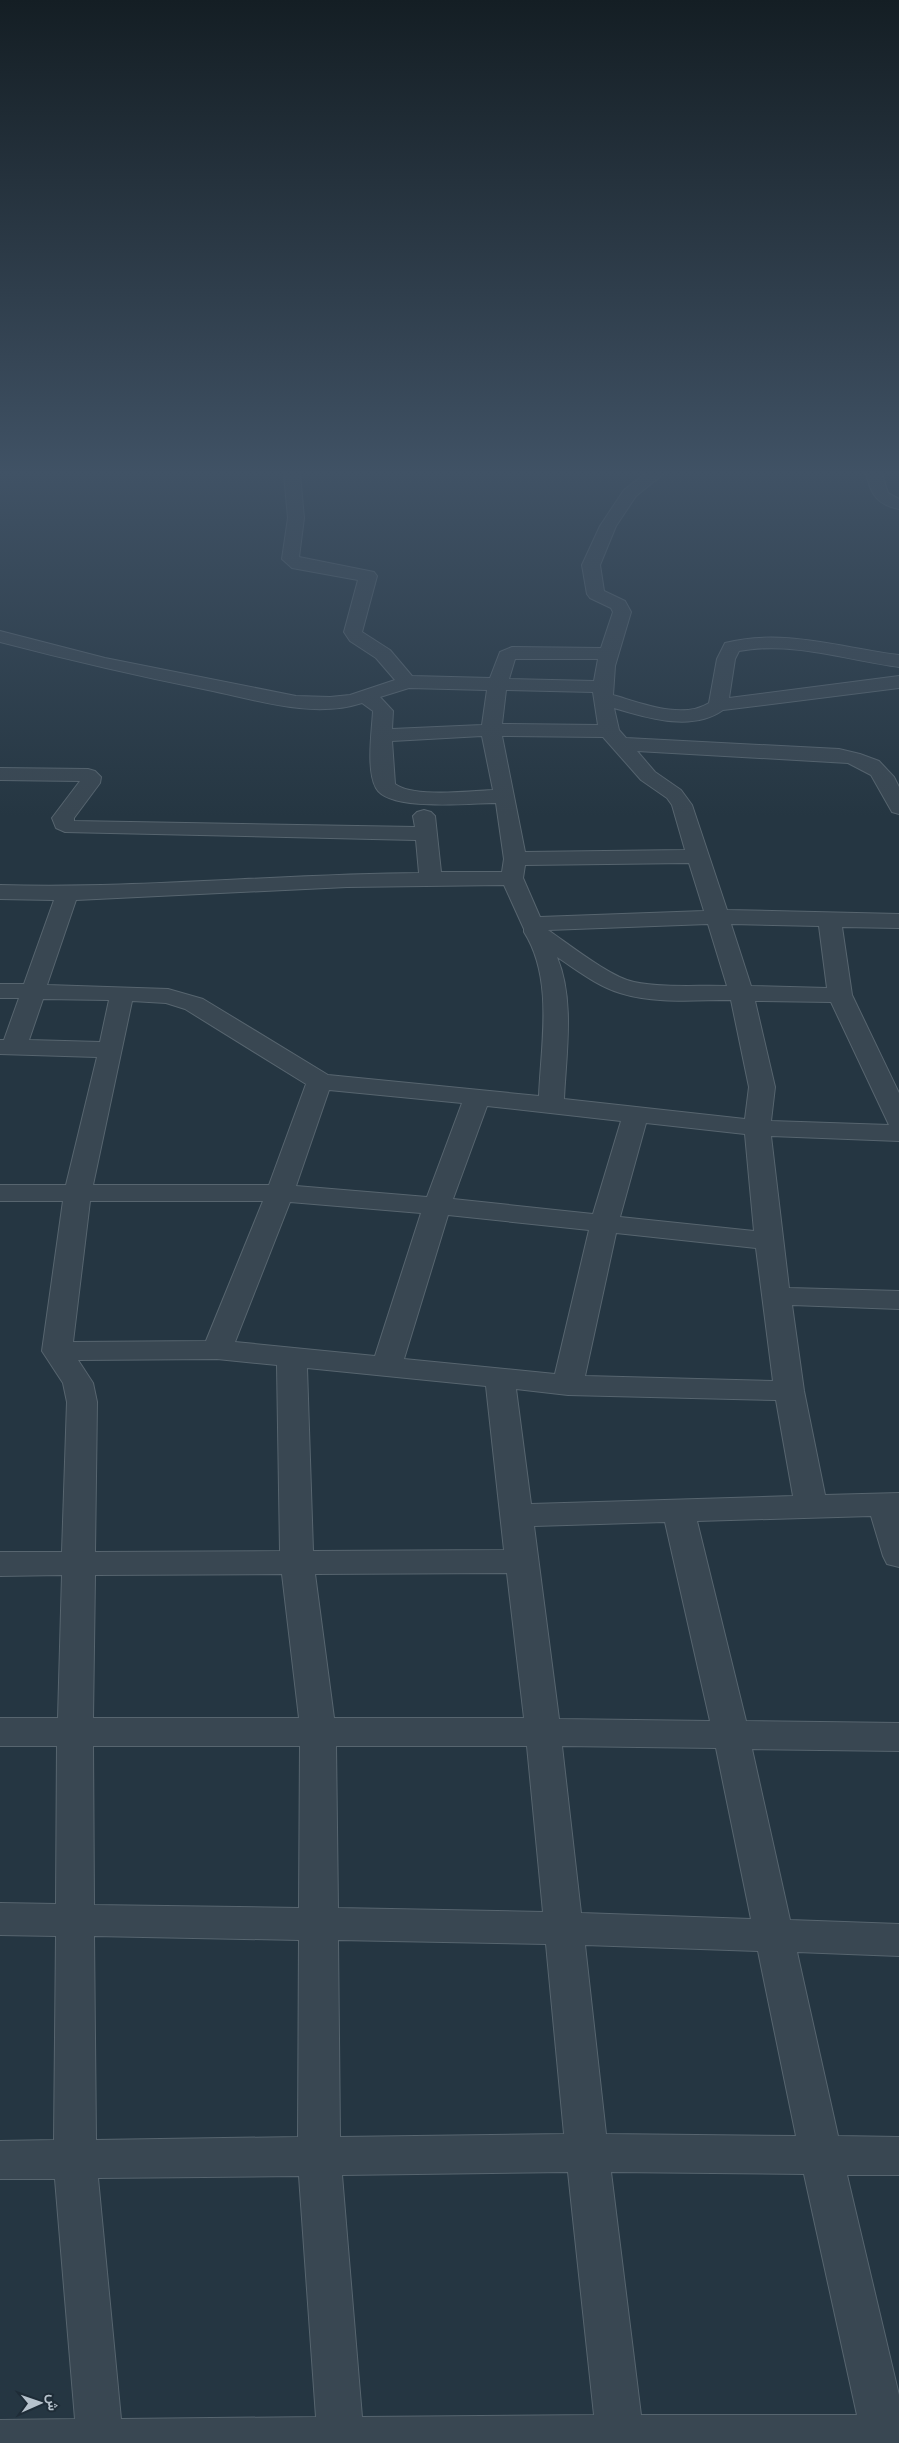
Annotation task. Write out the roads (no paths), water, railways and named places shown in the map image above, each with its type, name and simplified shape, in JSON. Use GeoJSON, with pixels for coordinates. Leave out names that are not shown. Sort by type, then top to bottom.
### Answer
{"type":"FeatureCollection","features":[{"type":"Feature","properties":{"kind":"street"},"geometry":{"type":"LineString","coordinates":[[365,588],[353,632],[356,637],[383,654],[407,682]]}},
{"type":"Feature","properties":{"kind":"street"},"geometry":{"type":"LineString","coordinates":[[595,588],[596,594],[619,605],[622,612],[610,654],[603,693],[615,737],[648,776],[674,794],[682,805],[741,992],[762,1087],[757,1128],[769,1241],[788,1391],[811,1505]]}},
{"type":"Feature","properties":{"kind":"street"},"geometry":{"type":"LineString","coordinates":[[0,636],[104,663],[280,700],[330,703],[365,697],[407,682],[498,683],[603,693],[660,712],[688,715],[704,713],[718,705],[899,682]]}},
{"type":"Feature","properties":{"kind":"street"},"geometry":{"type":"LineString","coordinates":[[718,705],[726,659],[732,647],[749,642],[806,645],[872,659],[899,661]]}},
{"type":"Feature","properties":{"kind":"street"},"geometry":{"type":"LineString","coordinates":[[551,1106],[555,1008],[551,970],[513,869],[505,796],[491,730],[498,683],[507,656],[512,653],[610,654]]}},
{"type":"Feature","properties":{"kind":"street"},"geometry":{"type":"LineString","coordinates":[[365,697],[382,707],[381,736],[385,786],[390,793],[408,798],[505,796]]}},
{"type":"Feature","properties":{"kind":"street"},"geometry":{"type":"LineString","coordinates":[[381,736],[491,730],[615,737],[839,755],[860,759],[875,765],[899,808]]}},
{"type":"Feature","properties":{"kind":"street"},"geometry":{"type":"LineString","coordinates":[[0,774],[88,775],[91,778],[90,783],[63,818],[63,824],[73,827],[426,834]]}},
{"type":"Feature","properties":{"kind":"street"},"geometry":{"type":"LineString","coordinates":[[422,797],[431,879]]}},
{"type":"Feature","properties":{"kind":"street"},"geometry":{"type":"LineString","coordinates":[[0,892],[68,894],[346,880],[431,879],[513,869],[699,856]]}},
{"type":"Feature","properties":{"kind":"street"},"geometry":{"type":"LineString","coordinates":[[68,894],[34,991],[7,1047],[111,1050]]}},
{"type":"Feature","properties":{"kind":"street"},"geometry":{"type":"LineString","coordinates":[[534,928],[717,918],[899,921]]}},
{"type":"Feature","properties":{"kind":"street"},"geometry":{"type":"LineString","coordinates":[[830,920],[840,995],[899,1120]]}},
{"type":"Feature","properties":{"kind":"street"},"geometry":{"type":"LineString","coordinates":[[534,928],[602,976],[627,988],[659,992],[840,995]]}},
{"type":"Feature","properties":{"kind":"street"},"geometry":{"type":"LineString","coordinates":[[0,990],[168,996],[194,1004],[320,1081],[345,1086],[477,1097],[757,1128],[899,1134]]}},
{"type":"Feature","properties":{"kind":"street"},"geometry":{"type":"LineString","coordinates":[[100,2442],[76,2160],[75,1733],[82,1402],[78,1383],[57,1351],[77,1194],[111,1050],[122,993]]}},
{"type":"Feature","properties":{"kind":"street"},"geometry":{"type":"LineString","coordinates":[[217,1350],[280,1193],[320,1081]]}},
{"type":"Feature","properties":{"kind":"street"},"geometry":{"type":"LineString","coordinates":[[387,1366],[437,1206],[477,1097]]}},
{"type":"Feature","properties":{"kind":"street"},"geometry":{"type":"LineString","coordinates":[[568,1385],[604,1224],[635,1116]]}},
{"type":"Feature","properties":{"kind":"street"},"geometry":{"type":"LineString","coordinates":[[0,1193],[280,1193],[437,1206],[769,1241]]}},
{"type":"Feature","properties":{"kind":"street"},"geometry":{"type":"LineString","coordinates":[[776,1296],[899,1300]]}},
{"type":"Feature","properties":{"kind":"street"},"geometry":{"type":"LineString","coordinates":[[57,1351],[217,1350],[568,1385],[788,1391]]}},
{"type":"Feature","properties":{"kind":"street"},"geometry":{"type":"LineString","coordinates":[[292,1357],[297,1563],[318,1733],[319,2156],[341,2442]]}},
{"type":"Feature","properties":{"kind":"street"},"geometry":{"type":"LineString","coordinates":[[500,1378],[543,1732],[587,2153],[621,2441]]}},
{"type":"Feature","properties":{"kind":"street"},"geometry":{"type":"LineString","coordinates":[[517,1514],[891,1504],[899,1556]]}},
{"type":"Feature","properties":{"kind":"street"},"geometry":{"type":"LineString","coordinates":[[0,2443],[891,2440],[821,2154],[731,1734],[678,1509]]}},
{"type":"Feature","properties":{"kind":"street"},"geometry":{"type":"LineString","coordinates":[[0,1564],[523,1560]]}},
{"type":"Feature","properties":{"kind":"street"},"geometry":{"type":"LineString","coordinates":[[0,1732],[543,1732],[899,1737]]}},
{"type":"Feature","properties":{"kind":"street"},"geometry":{"type":"LineString","coordinates":[[0,1919],[564,1928],[899,1940]]}},
{"type":"Feature","properties":{"kind":"street"},"geometry":{"type":"LineString","coordinates":[[0,2160],[587,2153],[899,2156]]}}]}
